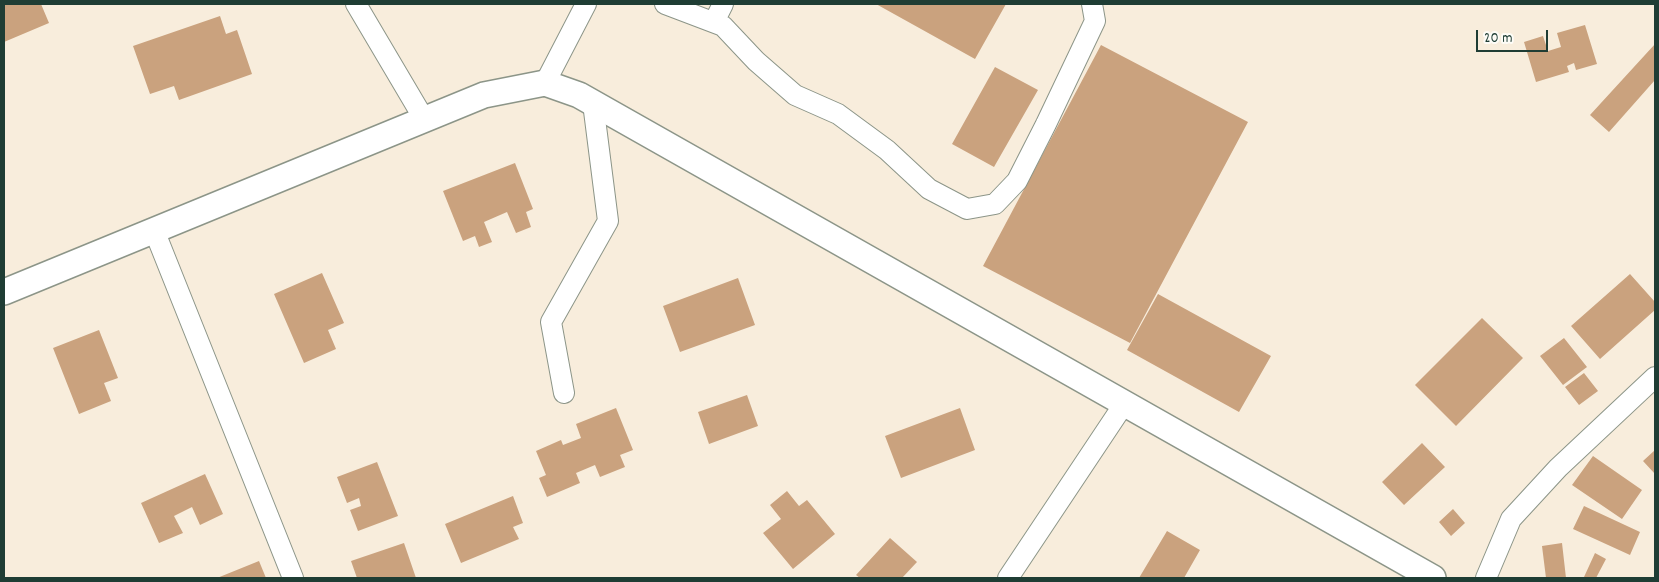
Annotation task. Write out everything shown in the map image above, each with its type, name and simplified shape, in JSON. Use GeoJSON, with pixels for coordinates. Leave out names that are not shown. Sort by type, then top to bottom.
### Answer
{"type":"FeatureCollection","features":[{"type":"Feature","properties":{"kind":"street"},"geometry":{"type":"LineString","coordinates":[[356,4],[424,119]]}},
{"type":"Feature","properties":{"kind":"street"},"geometry":{"type":"LineString","coordinates":[[546,83],[586,4]]}},
{"type":"Feature","properties":{"kind":"street"},"geometry":{"type":"LineString","coordinates":[[665,4],[723,26],[756,61],[795,95],[838,114],[887,150],[929,189],[967,210],[995,204],[1017,181],[1095,21],[1092,4]]}},
{"type":"Feature","properties":{"kind":"street"},"geometry":{"type":"LineString","coordinates":[[714,22],[723,4]]}},
{"type":"Feature","properties":{"kind":"street"},"geometry":{"type":"LineString","coordinates":[[4,292],[484,95],[546,83],[579,95],[1433,578]]}},
{"type":"Feature","properties":{"kind":"street"},"geometry":{"type":"LineString","coordinates":[[564,393],[551,322],[608,221],[593,103]]}},
{"type":"Feature","properties":{"kind":"street"},"geometry":{"type":"LineString","coordinates":[[154,230],[293,578]]}},
{"type":"Feature","properties":{"kind":"street"},"geometry":{"type":"LineString","coordinates":[[1486,578],[1511,519],[1558,468],[1655,377]]}},
{"type":"Feature","properties":{"kind":"street"},"geometry":{"type":"LineString","coordinates":[[1008,578],[1124,404]]}},
{"type":"Feature","properties":{"kind":"building"},"geometry":{"type":"Polygon","coordinates":[[[4,4],[41,4],[49,23],[4,42],[4,4]]]}},
{"type":"Feature","properties":{"kind":"building"},"geometry":{"type":"Polygon","coordinates":[[[876,4],[1006,4],[975,59],[876,4]]]}},
{"type":"Feature","properties":{"kind":"building"},"geometry":{"type":"Polygon","coordinates":[[[220,16],[226,34],[237,30],[252,74],[179,100],[174,86],[150,94],[133,46],[220,16]]]}},
{"type":"Feature","properties":{"kind":"building"},"geometry":{"type":"Polygon","coordinates":[[[1585,25],[1597,64],[1576,70],[1574,63],[1567,66],[1569,72],[1536,82],[1524,42],[1543,36],[1548,51],[1561,47],[1557,33],[1585,25]]]}},
{"type":"Feature","properties":{"kind":"building"},"geometry":{"type":"Polygon","coordinates":[[[1655,44],[1655,80],[1609,132],[1590,115],[1655,44]]]}},
{"type":"Feature","properties":{"kind":"building"},"geometry":{"type":"Polygon","coordinates":[[[1101,45],[1248,122],[1130,343],[983,266],[1101,45]]]}},
{"type":"Feature","properties":{"kind":"building"},"geometry":{"type":"Polygon","coordinates":[[[995,67],[1038,90],[994,167],[952,144],[995,67]]]}},
{"type":"Feature","properties":{"kind":"building"},"geometry":{"type":"Polygon","coordinates":[[[515,163],[533,209],[526,212],[531,227],[516,233],[507,212],[484,222],[492,242],[479,247],[475,236],[463,241],[443,191],[515,163]]]}},
{"type":"Feature","properties":{"kind":"building"},"geometry":{"type":"Polygon","coordinates":[[[322,273],[344,323],[328,330],[336,349],[304,363],[274,294],[322,273]]]}},
{"type":"Feature","properties":{"kind":"building"},"geometry":{"type":"Polygon","coordinates":[[[1630,274],[1655,302],[1655,310],[1600,359],[1571,326],[1630,274]]]}},
{"type":"Feature","properties":{"kind":"building"},"geometry":{"type":"Polygon","coordinates":[[[738,278],[755,325],[680,352],[663,306],[738,278]]]}},
{"type":"Feature","properties":{"kind":"building"},"geometry":{"type":"Polygon","coordinates":[[[1158,294],[1271,356],[1239,412],[1127,350],[1158,294]]]}},
{"type":"Feature","properties":{"kind":"building"},"geometry":{"type":"Polygon","coordinates":[[[1482,318],[1523,358],[1456,426],[1415,385],[1482,318]]]}},
{"type":"Feature","properties":{"kind":"building"},"geometry":{"type":"Polygon","coordinates":[[[99,330],[118,378],[104,383],[111,401],[79,414],[53,348],[99,330]]]}},
{"type":"Feature","properties":{"kind":"building"},"geometry":{"type":"Polygon","coordinates":[[[1564,338],[1587,367],[1563,385],[1540,356],[1564,338]]]}},
{"type":"Feature","properties":{"kind":"building"},"geometry":{"type":"Polygon","coordinates":[[[1584,373],[1598,391],[1579,405],[1565,387],[1584,373]]]}},
{"type":"Feature","properties":{"kind":"building"},"geometry":{"type":"Polygon","coordinates":[[[747,395],[758,426],[709,444],[698,412],[747,395]]]}},
{"type":"Feature","properties":{"kind":"building"},"geometry":{"type":"Polygon","coordinates":[[[616,408],[633,450],[620,455],[625,467],[600,477],[595,465],[576,473],[580,483],[547,497],[539,478],[546,475],[536,451],[561,440],[563,445],[581,438],[576,424],[616,408]]]}},
{"type":"Feature","properties":{"kind":"building"},"geometry":{"type":"Polygon","coordinates":[[[960,408],[975,450],[901,478],[885,436],[960,408]]]}},
{"type":"Feature","properties":{"kind":"building"},"geometry":{"type":"Polygon","coordinates":[[[1422,443],[1445,467],[1404,505],[1382,482],[1422,443]]]}},
{"type":"Feature","properties":{"kind":"building"},"geometry":{"type":"Polygon","coordinates":[[[1655,450],[1655,474],[1643,461],[1655,450]]]}},
{"type":"Feature","properties":{"kind":"building"},"geometry":{"type":"Polygon","coordinates":[[[1593,456],[1642,490],[1622,519],[1572,485],[1593,456]]]}},
{"type":"Feature","properties":{"kind":"building"},"geometry":{"type":"Polygon","coordinates":[[[377,462],[398,516],[358,531],[350,510],[361,506],[359,498],[347,503],[337,477],[377,462]]]}},
{"type":"Feature","properties":{"kind":"building"},"geometry":{"type":"Polygon","coordinates":[[[205,474],[223,514],[200,525],[192,507],[174,516],[183,533],[159,543],[141,503],[205,474]]]}},
{"type":"Feature","properties":{"kind":"building"},"geometry":{"type":"Polygon","coordinates":[[[787,491],[799,506],[807,500],[835,534],[793,569],[763,533],[781,519],[770,505],[787,491]]]}},
{"type":"Feature","properties":{"kind":"building"},"geometry":{"type":"Polygon","coordinates":[[[513,496],[523,523],[513,527],[519,539],[461,563],[445,524],[513,496]]]}},
{"type":"Feature","properties":{"kind":"building"},"geometry":{"type":"Polygon","coordinates":[[[1584,506],[1640,532],[1630,555],[1573,529],[1584,506]]]}},
{"type":"Feature","properties":{"kind":"building"},"geometry":{"type":"Polygon","coordinates":[[[1453,509],[1465,523],[1451,536],[1439,522],[1453,509]]]}},
{"type":"Feature","properties":{"kind":"building"},"geometry":{"type":"Polygon","coordinates":[[[1167,531],[1200,550],[1184,578],[1139,578],[1167,531]]]}},
{"type":"Feature","properties":{"kind":"building"},"geometry":{"type":"Polygon","coordinates":[[[890,538],[917,562],[902,578],[860,578],[856,575],[890,538]]]}},
{"type":"Feature","properties":{"kind":"building"},"geometry":{"type":"Polygon","coordinates":[[[404,543],[416,578],[357,578],[351,561],[404,543]]]}},
{"type":"Feature","properties":{"kind":"building"},"geometry":{"type":"Polygon","coordinates":[[[1562,543],[1566,578],[1546,578],[1542,546],[1562,543]]]}},
{"type":"Feature","properties":{"kind":"building"},"geometry":{"type":"Polygon","coordinates":[[[1595,553],[1606,559],[1596,578],[1584,577],[1595,553]]]}},
{"type":"Feature","properties":{"kind":"building"},"geometry":{"type":"Polygon","coordinates":[[[259,561],[266,578],[217,578],[259,561]]]}}]}
